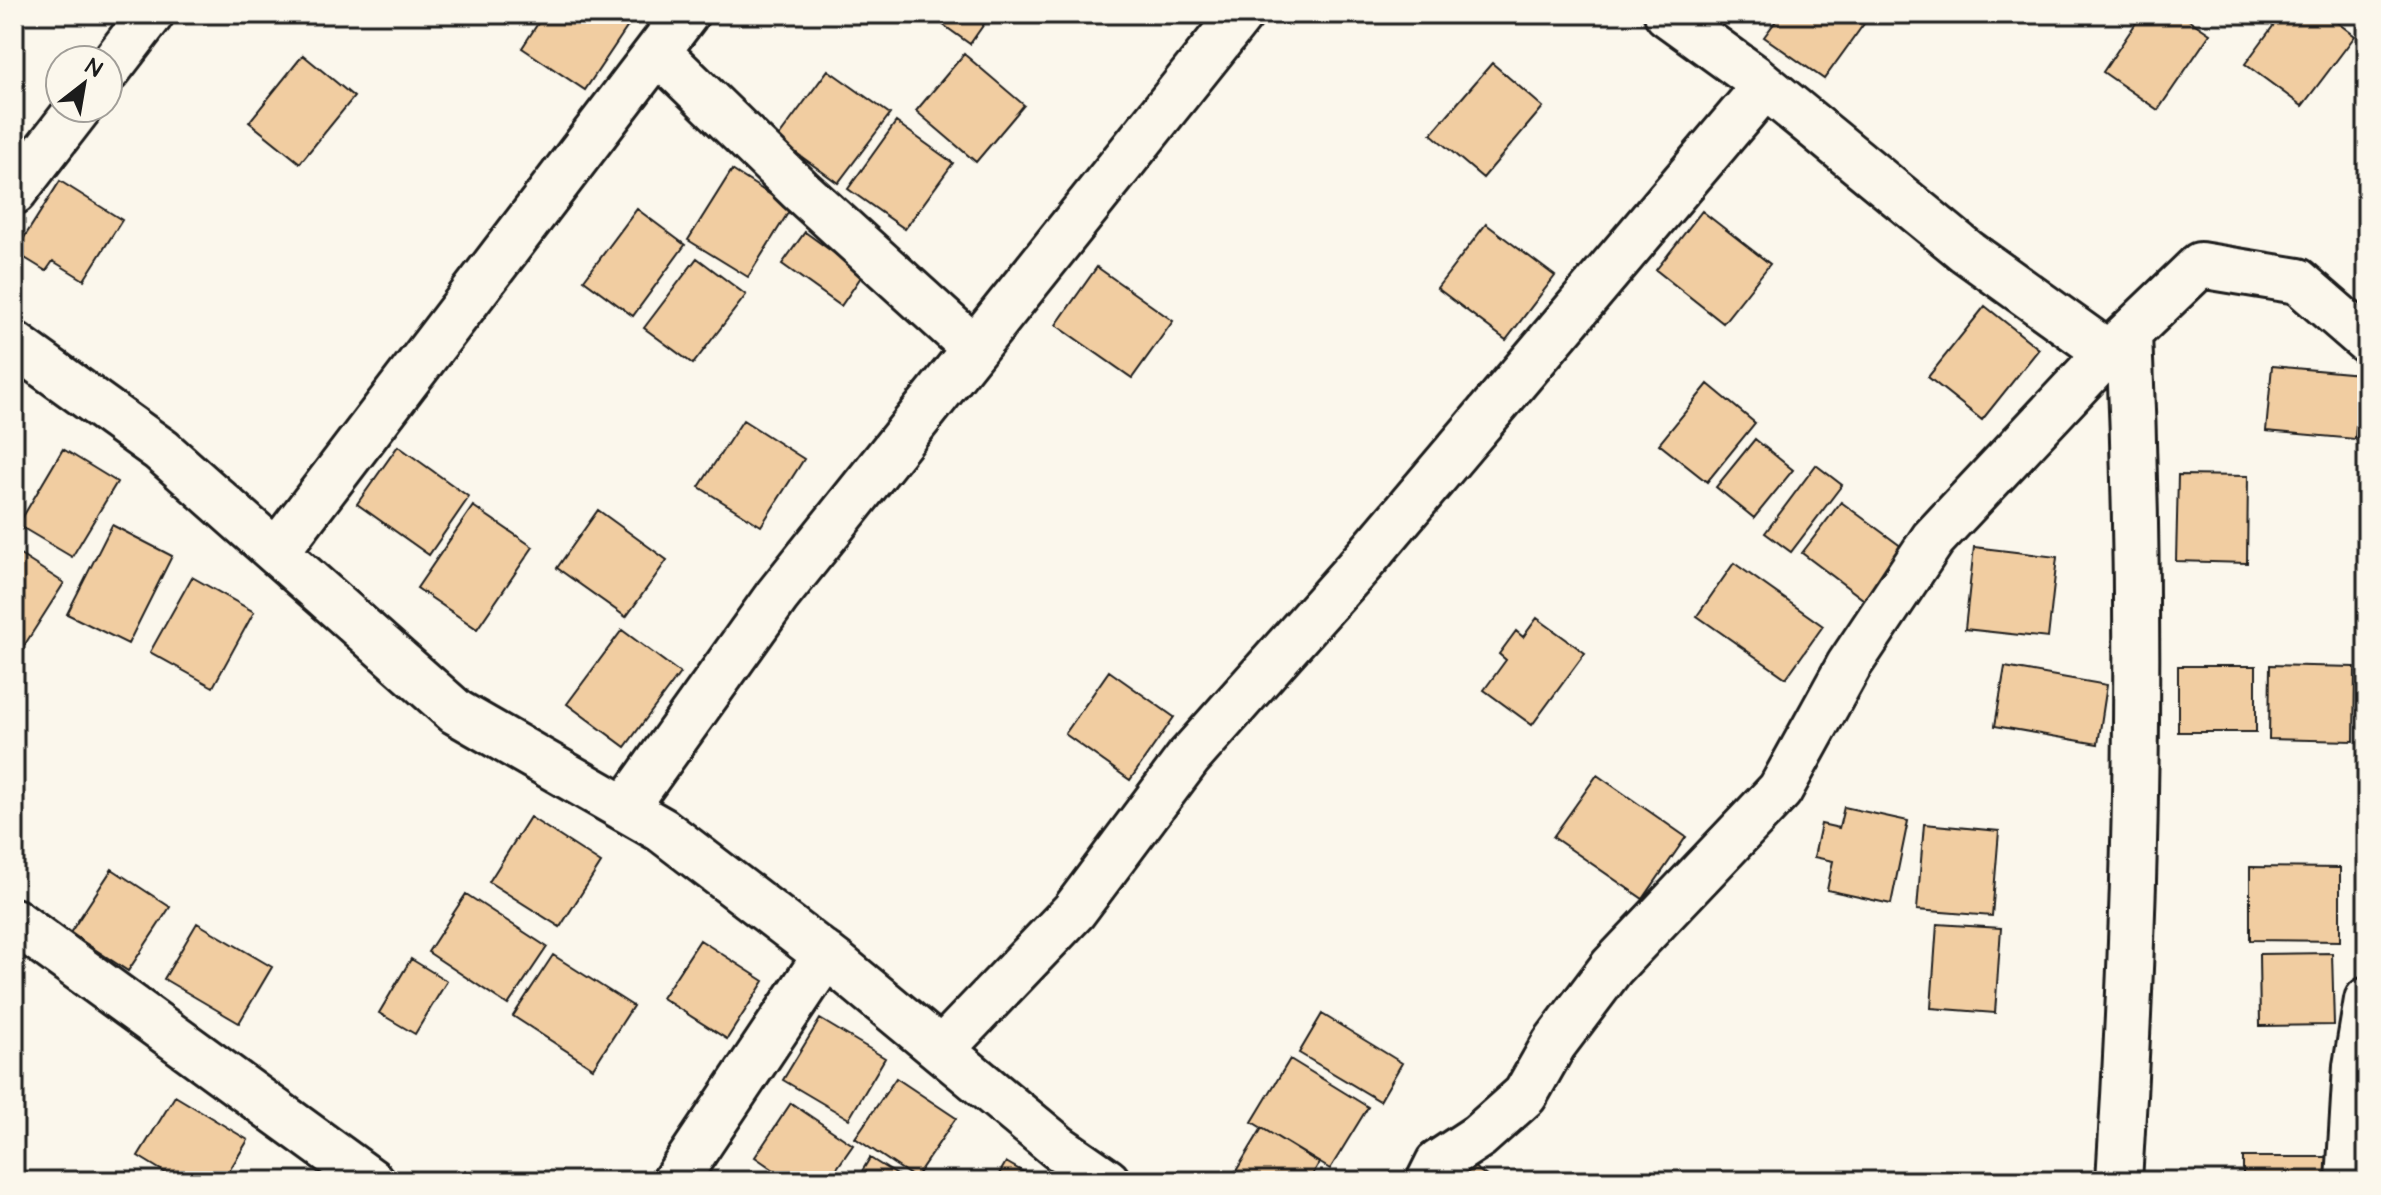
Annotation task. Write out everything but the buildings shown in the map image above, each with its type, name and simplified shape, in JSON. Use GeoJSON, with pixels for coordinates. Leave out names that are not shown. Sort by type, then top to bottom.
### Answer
{"type":"FeatureCollection","features":[{"type":"Feature","properties":{"kind":"street"},"geometry":{"type":"LineString","coordinates":[[124,49],[151,14]]}},
{"type":"Feature","properties":{"kind":"street"},"geometry":{"type":"LineString","coordinates":[[277,551],[686,14]]}},
{"type":"Feature","properties":{"kind":"street"},"geometry":{"type":"LineString","coordinates":[[625,809],[777,596],[1241,14]]}},
{"type":"Feature","properties":{"kind":"street"},"geometry":{"type":"LineString","coordinates":[[1667,14],[1765,86],[1966,251],[2118,343]]}},
{"type":"Feature","properties":{"kind":"street"},"geometry":{"type":"LineString","coordinates":[[658,52],[800,190],[974,348]]}},
{"type":"Feature","properties":{"kind":"street"},"geometry":{"type":"LineString","coordinates":[[941,1050],[1074,911],[1189,757],[1368,556],[1765,86]]}},
{"type":"Feature","properties":{"kind":"street"},"geometry":{"type":"LineString","coordinates":[[14,192],[67,124]]}},
{"type":"Feature","properties":{"kind":"street"},"geometry":{"type":"LineString","coordinates":[[1429,1181],[1438,1163],[1479,1136],[1525,1095],[1554,1044],[1612,967],[1780,790],[1849,665],[1933,539],[2118,343],[2200,265],[2298,281],[2367,341]]}},
{"type":"Feature","properties":{"kind":"street"},"geometry":{"type":"LineString","coordinates":[[2118,343],[2135,473],[2135,738],[2119,1181]]}},
{"type":"Feature","properties":{"kind":"street"},"geometry":{"type":"LineString","coordinates":[[14,344],[161,450],[456,712],[662,830],[826,955],[1058,1147],[1107,1181]]}},
{"type":"Feature","properties":{"kind":"street"},"geometry":{"type":"LineString","coordinates":[[14,921],[371,1181]]}},
{"type":"Feature","properties":{"kind":"street"},"geometry":{"type":"LineString","coordinates":[[675,1181],[826,955]]}},
{"type":"Feature","properties":{"kind":"street"},"geometry":{"type":"LineString","coordinates":[[2349,1181],[2367,1000]]}}]}
